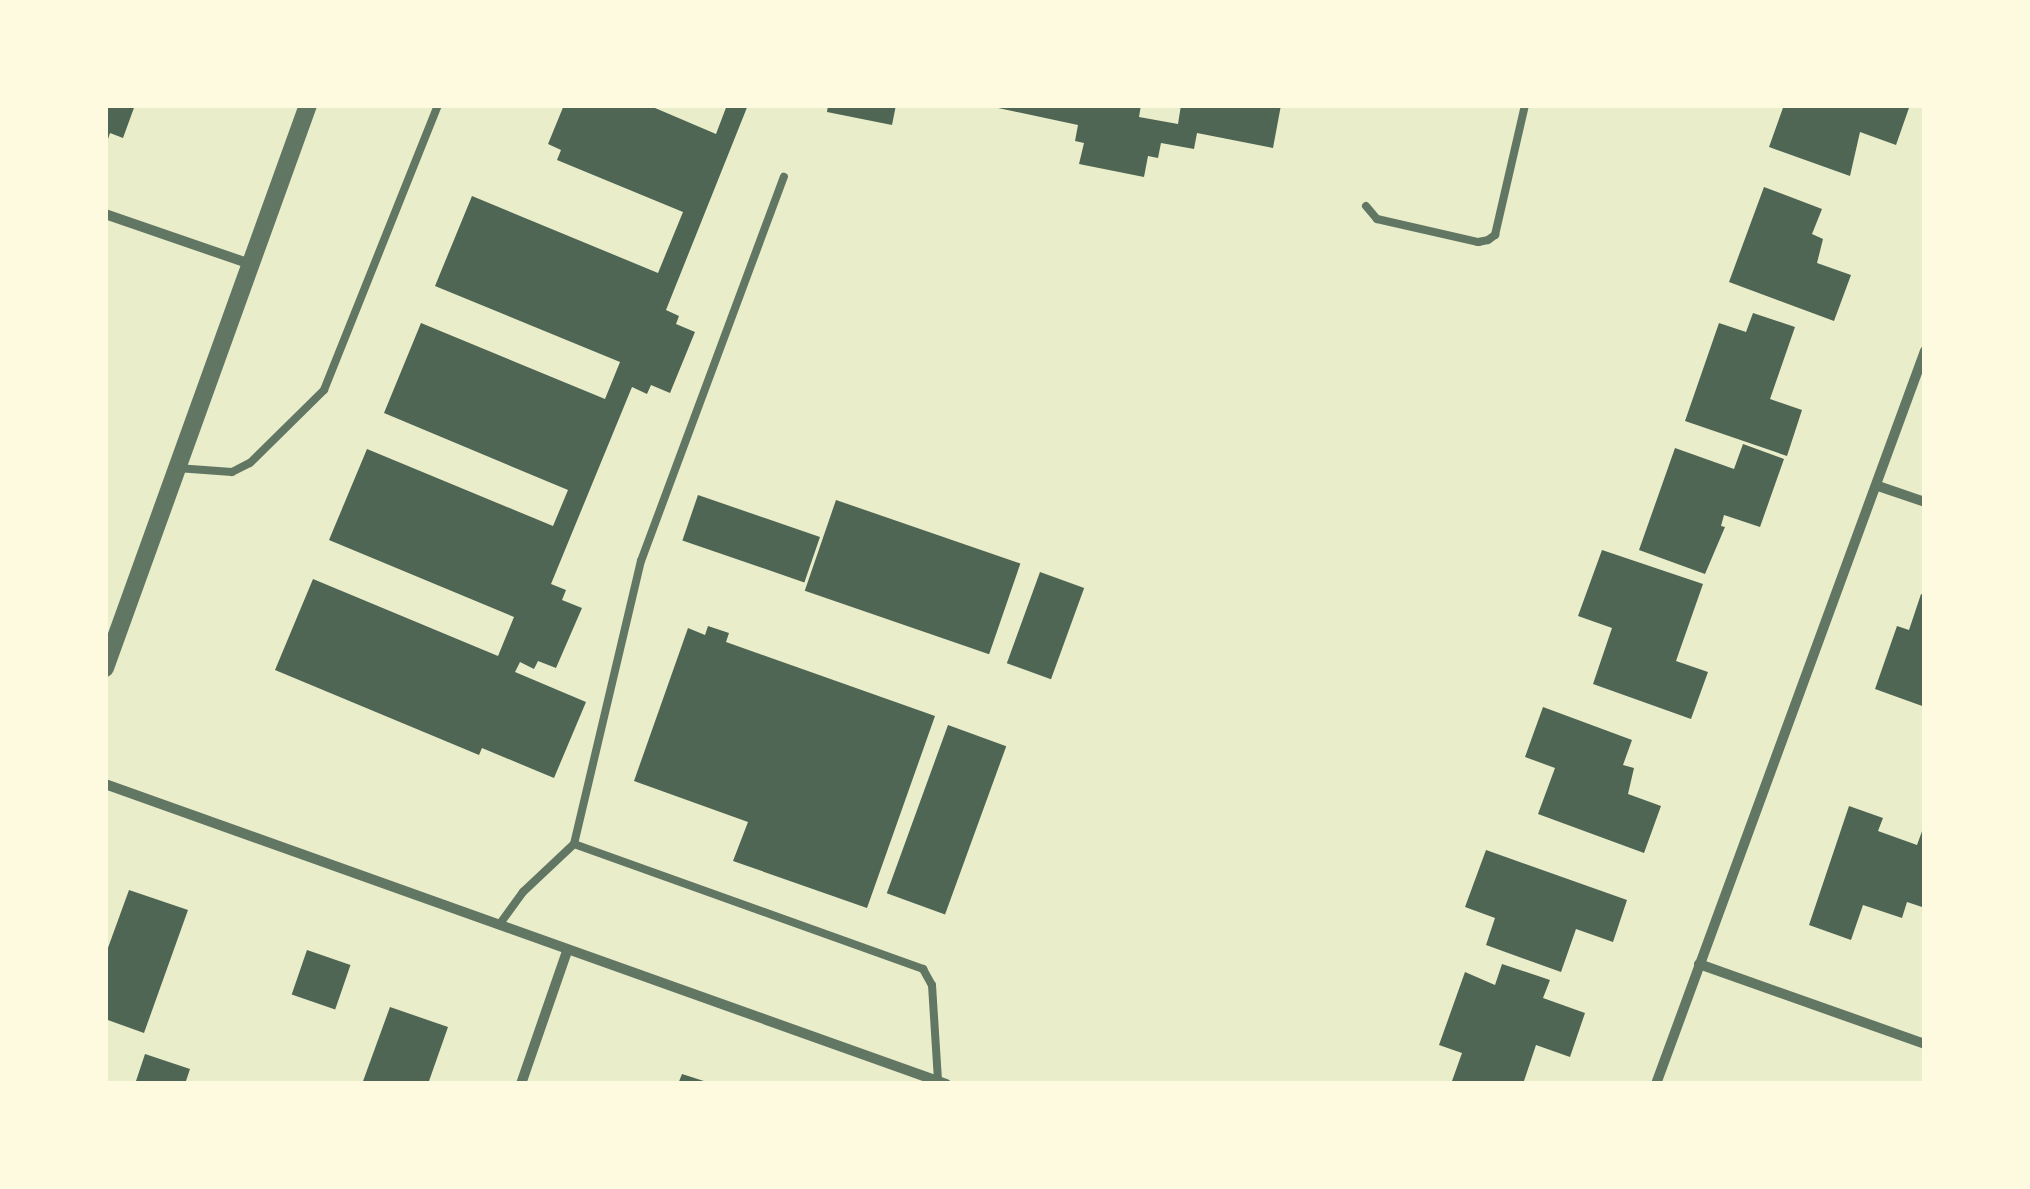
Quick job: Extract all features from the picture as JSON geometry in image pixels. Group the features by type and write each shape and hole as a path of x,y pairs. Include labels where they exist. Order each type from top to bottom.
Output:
{"street":[{"path":"105,668 308,105"},
{"path":"105,214 250,264"},
{"path":"1656,1084 1925,351"},
{"path":"1878,486 1925,502"},
{"path":"105,784 567,952 942,1082"},
{"path":"521,1084 567,952"},
{"path":"1698,964 1925,1044"}],"lane":[{"path":"177,468 232,472 250,463 324,390 438,105"},
{"path":"1366,206 1377,219 1478,242 1488,240 1494,235 1525,105"},
{"path":"498,926 524,892 574,844 641,562 784,177"},
{"path":"574,844 923,970 932,985 942,1082"}],"building":[{"path":"105,105 135,105 123,138 110,133 106,145"},
{"path":"564,105 648,105 716,134 727,105 748,105 666,310 679,316 676,324 695,332 670,393 651,385 647,394 632,387 551,584 566,590 562,600 582,608 556,668 538,661 534,669 520,662 515,672 586,702 554,778 482,748 479,755 275,670 313,579 498,656 514,617 329,540 367,449 553,526 568,490 384,413 421,323 605,399 620,362 435,286 472,196 658,273 683,212 557,160 561,150 548,144"},
{"path":"828,105 896,105 892,125 827,112"},
{"path":"984,105 1141,105 1139,117 1178,124 1181,105 1281,105 1273,148 1197,133 1194,149 1161,143 1158,158 1148,156 1144,177 1079,164 1084,143 1075,141 1078,125"},
{"path":"1784,105 1910,105 1896,145 1860,132 1850,176 1769,147"},
{"path":"1764,187 1822,209 1812,234 1823,239 1817,263 1851,275 1834,321 1729,282"},
{"path":"1753,313 1795,327 1770,399 1802,410 1787,456 1685,421 1719,323 1746,332"},
{"path":"1743,444 1784,459 1760,527 1724,515 1721,526 1725,527 1705,574 1639,550 1675,448 1734,469"},
{"path":"698,495 820,537 804,582 682,540"},
{"path":"836,500 1020,563 989,654 805,591"},
{"path":"1602,550 1703,584 1676,661 1708,672 1691,719 1593,684 1612,628 1578,616"},
{"path":"1040,572 1084,588 1051,679 1007,663"},
{"path":"1921,594 1925,596 1925,707 1875,689 1897,626 1909,630"},
{"path":"708,626 729,633 726,642 935,716 867,908 733,861 748,822 634,781 688,628 705,635"},
{"path":"1543,707 1632,740 1623,765 1634,768 1628,794 1661,806 1644,853 1538,814 1555,768 1525,757"},
{"path":"948,725 1006,746 945,914 887,893"},
{"path":"1849,806 1883,818 1878,831 1917,845 1925,823 1925,908 1907,902 1902,918 1863,905 1851,940 1809,925"},
{"path":"1486,850 1627,900 1613,942 1576,929 1561,972 1486,945 1495,918 1465,907"},
{"path":"129,890 188,910 144,1033 105,1019 105,956"},
{"path":"307,950 350,965 335,1009 292,994"},
{"path":"1502,964 1550,980 1543,998 1585,1013 1570,1057 1536,1045 1523,1084 1452,1081 1462,1053 1439,1045 1465,972 1495,985"},
{"path":"390,1007 448,1027 428,1084 362,1084"},
{"path":"145,1054 190,1069 185,1084 135,1084"},
{"path":"682,1074 710,1083 710,1084 678,1084"}]}
